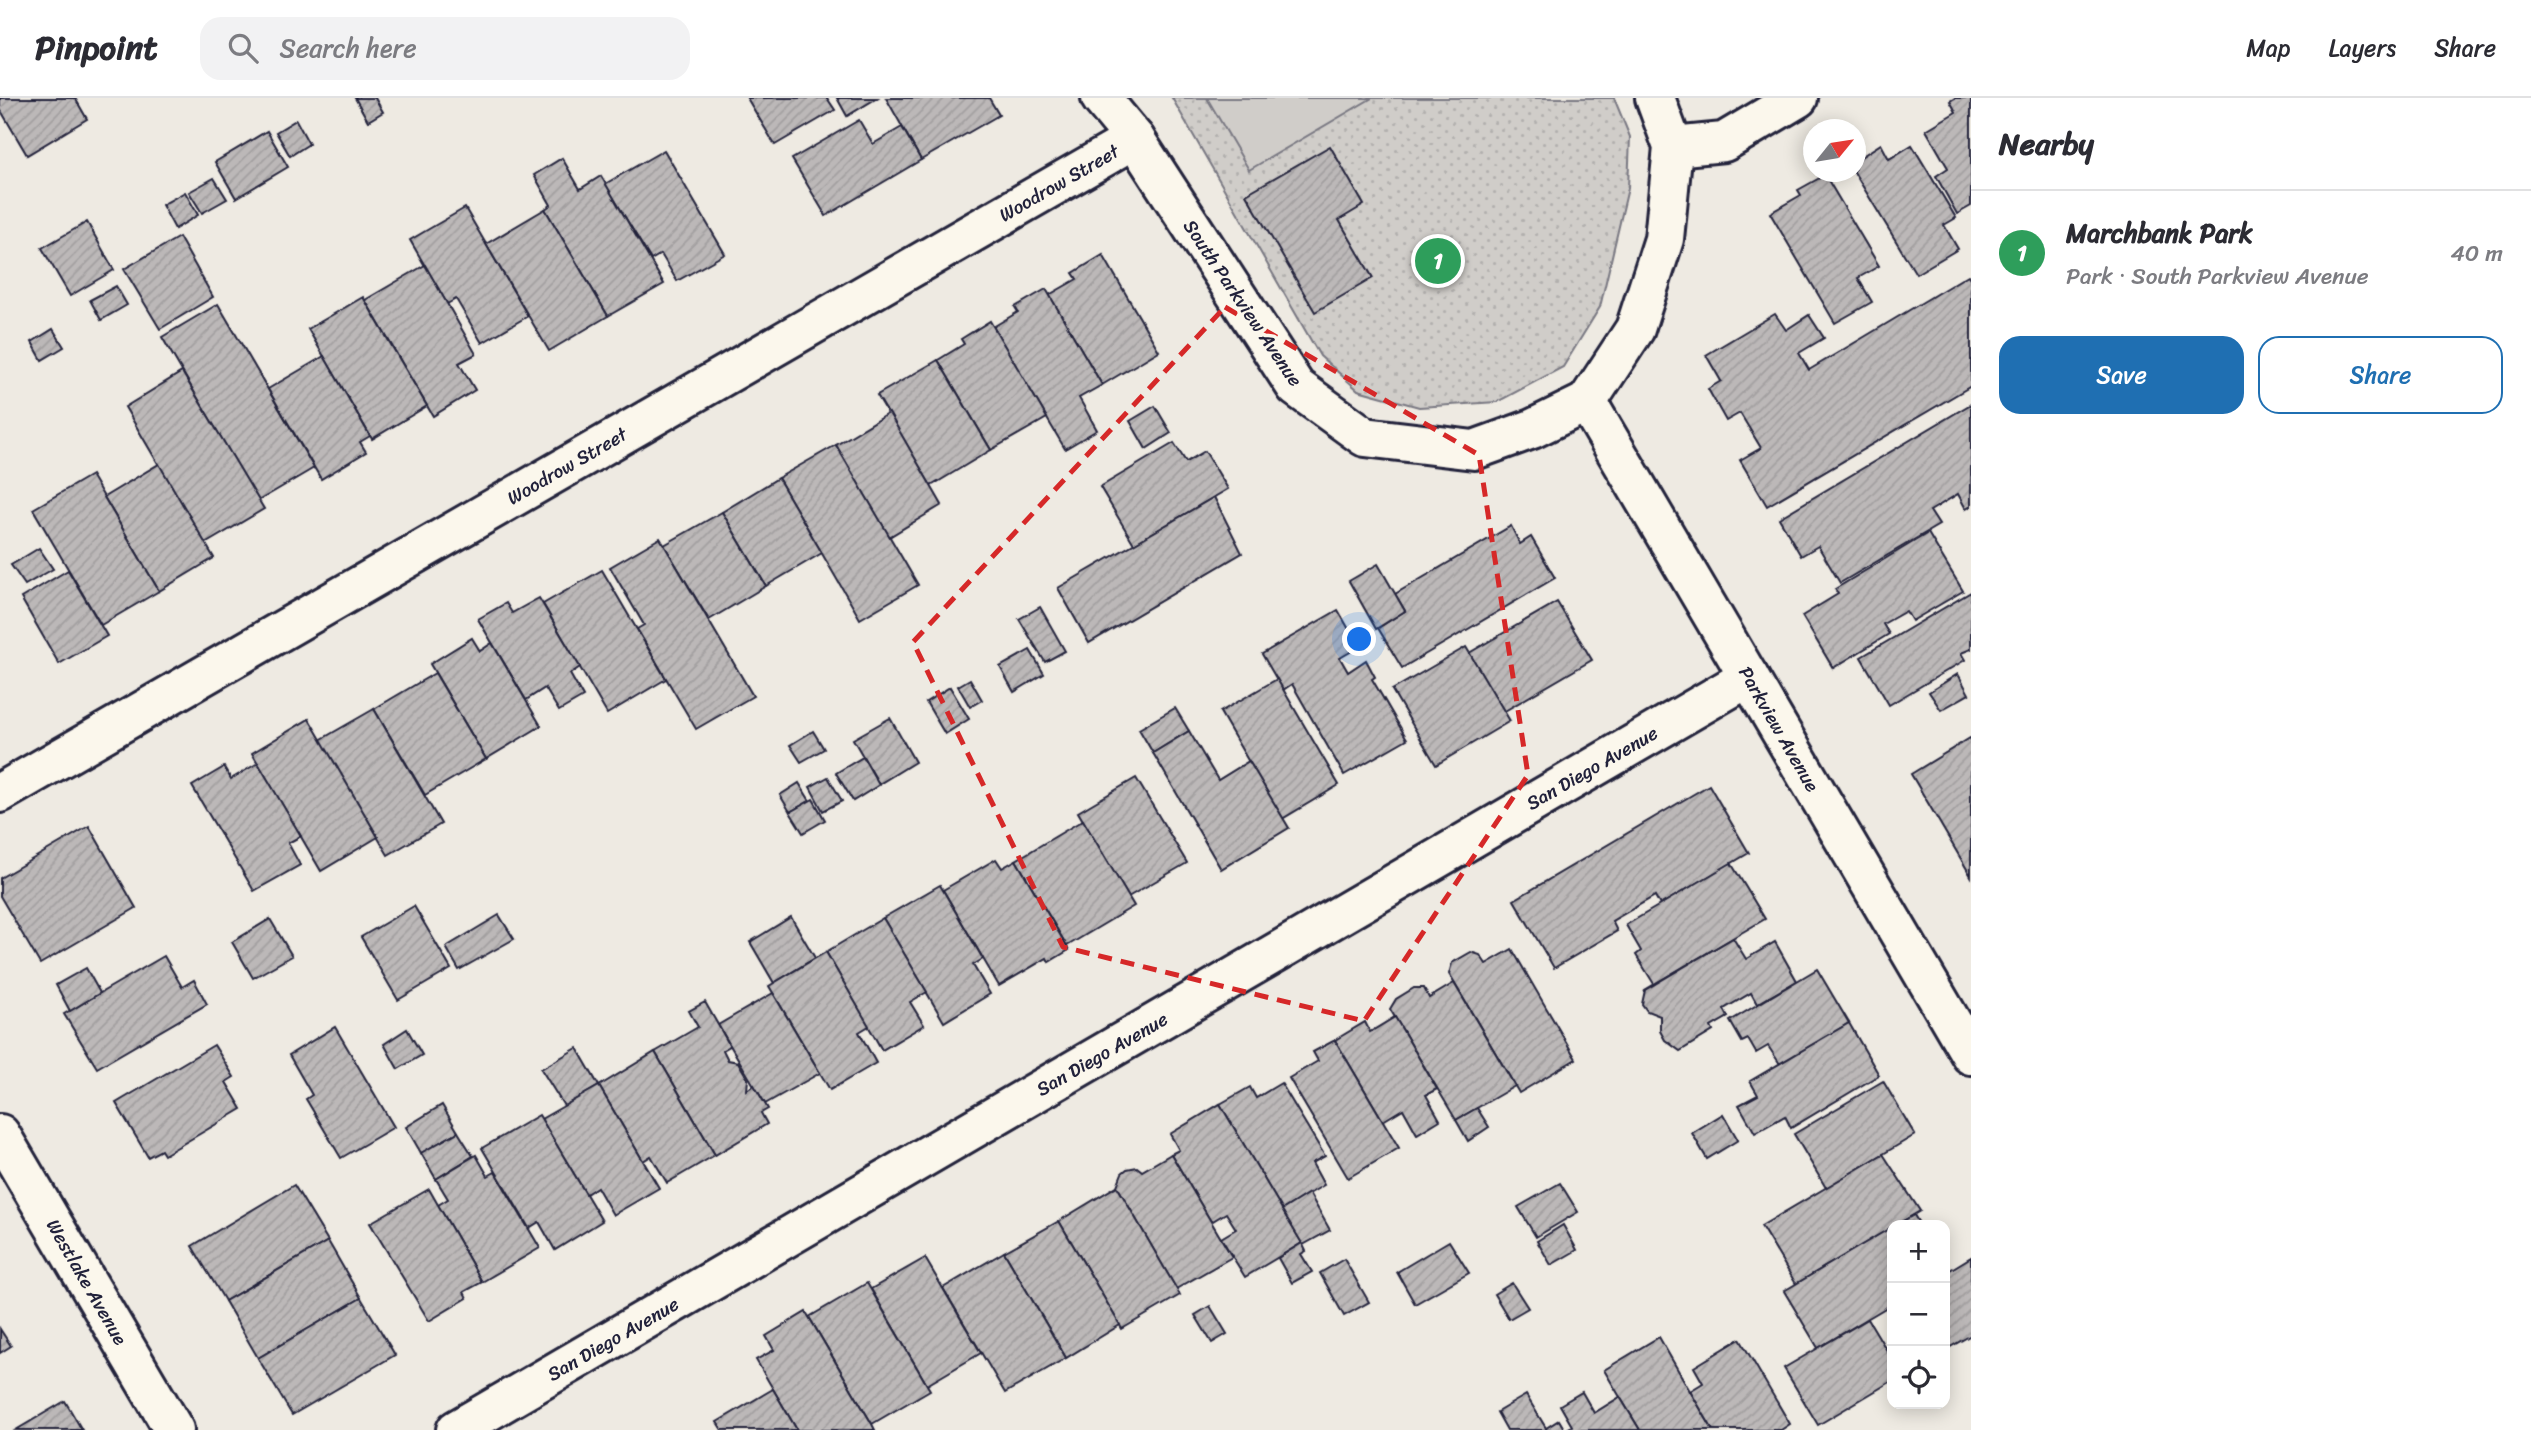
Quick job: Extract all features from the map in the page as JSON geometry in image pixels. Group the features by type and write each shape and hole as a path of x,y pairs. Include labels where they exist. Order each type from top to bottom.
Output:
{"street":[{"name":"South Parkview Avenue","path":"1101,98 1135,139 1296,387 1364,437 1474,450 1532,429 1587,402"},
{"path":"1587,402 1635,329 1664,239 1673,147 1655,98"},
{"path":"1673,147 1724,142 1798,98"},
{"name":"Woodrow Street","path":"0,793 1135,139"},
{"name":"Parkview Avenue","path":"1587,402 1971,1055"},
{"name":"San Diego Avenue","path":"456,1430 1749,677"},
{"name":"Westlake Avenue","path":"0,1134 174,1430"}],"highlighted area":[{"path":"1225,307 1479,455 1528,775 1364,1021 1063,947 913,642"}],"shaded area":[{"path":"1172,98 1614,98 1630,137 1628,188 1600,307 1563,367 1497,402 1419,407 1358,390 1320,356"},
{"path":"1207,98 1372,98 1249,170"}],"building":[{"path":"0,98 75,98 87,119 27,155 0,109"},
{"path":"355,98 375,98 383,112 368,121"},
{"path":"747,98 827,98 835,110 775,145"},
{"path":"837,98 877,98 847,116"},
{"path":"886,98 989,98 999,115 921,160"},
{"path":"1955,98 1971,98 1971,206 1957,214 1936,176 1948,168 1926,130 1956,112 1950,101"},
{"path":"296,120 309,144 290,156 276,132"},
{"path":"859,120 873,144 902,127 921,160 826,216 792,159"},
{"path":"267,131 288,167 236,198 215,162"},
{"path":"1881,144 1889,159 1912,145 1956,218 1944,225 1958,249 1916,274 1860,182 1866,182 1866,154"},
{"path":"1330,146 1364,205 1339,220 1373,278 1315,312 1246,194"},
{"path":"664,150 725,254 677,281 661,254 651,260 605,184"},
{"path":"562,158 580,189 601,176 664,284 608,316 545,209 551,205 534,175"},
{"path":"214,178 227,199 202,213 189,192"},
{"path":"1812,182 1829,182 1879,266 1858,278 1872,302 1835,323 1770,213 1801,195 1798,190"},
{"path":"185,192 198,215 175,229 162,205"},
{"path":"465,208 528,316 482,343 456,299 447,304 410,240"},
{"path":"545,209 608,316 549,351 486,244"},
{"path":"87,222 114,270 70,296 42,248"},
{"path":"179,237 213,297 160,329 124,269"},
{"path":"1103,255 1159,351 1102,385 1049,295 1077,279 1073,273"},
{"path":"425,265 476,354 459,363 475,390 433,416 365,300"},
{"path":"1968,275 1971,280 1971,386 1767,506 1740,460 1761,448 1740,413 1726,421 1708,389 1721,381 1706,355 1775,314 1786,330 1809,315 1824,338 1799,353 1809,370"},
{"path":"116,286 127,305 101,320 90,300"},
{"path":"1046,289 1102,385 1079,398 1097,430 1065,449 993,327 1018,312 1015,307"},
{"path":"363,297 427,406 372,439 308,329"},
{"path":"218,304 314,468 258,501 162,337"},
{"path":"990,321 1047,418 991,450 938,360 964,344 961,339"},
{"path":"53,329 64,347 42,360 32,342"},
{"path":"324,356 370,436 360,442 366,452 321,479 268,389"},
{"path":"938,360 991,450 931,486 877,395"},
{"path":"182,372 264,509 205,544 125,407"},
{"path":"1971,404 1971,506 1966,509 1958,494 1930,511 1939,525 1840,583 1818,546 1801,556 1779,518"},
{"path":"1155,406 1171,433 1146,449 1130,421"},
{"path":"889,413 942,505 889,537 836,445"},
{"path":"1174,443 1186,462 1205,451 1228,489 1134,544 1100,487"},
{"path":"836,445 918,585 860,619 778,478"},
{"path":"159,464 214,558 159,591 104,497"},
{"path":"91,475 159,591 101,625 33,509"},
{"path":"778,478 822,553 766,586 722,512"},
{"path":"1214,497 1242,553 1089,643 1058,588"},
{"path":"722,512 766,586 709,620 664,545"},
{"path":"1511,526 1520,544 1531,537 1555,578 1402,668 1378,628 1405,611 1395,594"},
{"path":"1928,533 1963,591 1912,621 1906,611 1883,624 1889,634 1833,668 1802,616 1838,594 1835,589"},
{"path":"660,538 753,696 696,729 637,629 644,625 610,567"},
{"path":"39,548 53,569 25,585 11,565"},
{"path":"1378,564 1405,611 1376,629 1349,581"},
{"path":"68,570 107,636 59,664 21,598"},
{"path":"602,570 666,679 607,714 543,604"},
{"path":"1971,592 1971,649 1961,653 1965,660 1889,705 1861,657"},
{"path":"539,598 580,667 570,674 583,697 559,711 545,688 526,700 478,619 506,603 512,613"},
{"path":"1557,602 1592,660 1503,712 1469,653"},
{"path":"1040,607 1065,651 1045,662 1019,619"},
{"path":"1338,610 1359,647 1340,658 1348,672 1366,660 1375,677 1372,679 1407,739 1344,775 1292,684 1283,690 1262,654"},
{"path":"472,638 480,651 492,643 541,726 486,759 430,664"},
{"path":"1466,647 1510,721 1436,765 1392,690"},
{"path":"1030,650 1044,674 1014,692 1000,667"},
{"path":"435,673 486,759 425,795 374,709"},
{"path":"1958,674 1969,694 1941,710 1929,692"},
{"path":"970,679 982,700 970,707 958,686"},
{"path":"1277,679 1339,785 1282,819 1220,712"},
{"path":"950,687 969,719 945,734 926,702"},
{"path":"1175,708 1189,731 1153,753 1139,729"},
{"path":"374,709 441,824 388,855 320,740"},
{"path":"890,718 915,762 879,784 853,739"},
{"path":"309,719 378,837 321,871 252,753"},
{"path":"813,731 824,749 801,762 790,745"},
{"path":"1189,731 1218,780 1249,761 1289,828 1221,869 1153,753"},
{"path":"1971,739 1971,876 1911,774"},
{"path":"863,757 879,785 853,801 836,773"},
{"path":"258,763 301,836 288,843 300,865 254,891 192,786 224,767 231,779"},
{"path":"828,777 842,801 823,811 810,787"},
{"path":"1136,778 1187,863 1128,897 1078,812"},
{"path":"799,783 810,801 790,812 780,795"},
{"path":"1709,785 1749,853 1660,905 1655,896 1612,921 1617,931 1554,968 1514,900"},
{"path":"813,799 825,820 803,833 790,812"},
{"path":"1083,820 1134,906 1067,946 1016,860"},
{"path":"89,826 136,908 40,964 0,896 0,878"},
{"path":"996,859 1002,868 1016,860 1069,950 1049,962 1047,958 999,986 943,890"},
{"path":"1731,863 1765,919 1654,984 1636,955 1641,951 1626,925"},
{"path":"940,885 983,959 973,965 990,994 944,1022 883,918"},
{"path":"414,906 451,969 398,1000 361,937"},
{"path":"499,915 514,939 459,970 446,947"},
{"path":"791,917 815,958 774,983 750,942"},
{"path":"883,918 927,992 910,1002 924,1025 882,1050 826,952"},
{"path":"270,919 292,956 253,978 232,942"},
{"path":"1733,938 1746,959 1775,942 1797,981 1757,1004 1751,993 1724,1009 1728,1017 1711,1027 1713,1031 1680,1051 1665,1040 1660,1031 1660,1016 1647,1011 1642,1004 1645,990"},
{"path":"1512,949 1576,1059 1519,1093 1449,974 1452,963 1471,952 1480,955 1486,964"},
{"path":"826,952 869,1026 859,1032 876,1063 830,1090 769,986"},
{"path":"164,956 182,987 194,980 207,1004 97,1068 64,1014"},
{"path":"86,968 100,993 70,1011 56,985"},
{"path":"1817,969 1849,1023 1780,1064 1768,1046 1756,1053 1748,1039 1742,1042 1730,1021"},
{"path":"1454,983 1515,1086 1456,1120 1390,1009 1396,999 1414,988 1424,988 1429,998"},
{"path":"773,993 820,1073 765,1104 718,1025"},
{"path":"705,1002 730,1046 723,1050 728,1060 738,1062 748,1079 747,1090 754,1085 768,1109 761,1113 767,1124 715,1155 655,1052 698,1027 689,1011"},
{"path":"1395,1017 1437,1089 1426,1095 1440,1120 1417,1134 1403,1109 1383,1121 1335,1040 1365,1022 1370,1032"},
{"path":"1849,1023 1879,1075 1791,1128 1785,1116 1755,1133 1739,1105 1758,1095 1750,1081"},
{"path":"335,1027 394,1127 341,1158 306,1099 312,1095 289,1055"},
{"path":"407,1029 422,1055 398,1069 384,1044"},
{"path":"1335,1040 1399,1148 1348,1178 1289,1078 1318,1061 1313,1052"},
{"path":"214,1045 234,1077 226,1082 242,1109 164,1155 161,1150 148,1157 116,1103"},
{"path":"577,1048 599,1086 564,1106 541,1069"},
{"path":"655,1052 715,1155 667,1183 651,1156 643,1161 599,1086"},
{"path":"1883,1081 1915,1135 1826,1188 1794,1134"},
{"path":"1281,1083 1325,1156 1312,1163 1324,1185 1282,1210 1220,1104 1250,1087 1256,1098"},
{"path":"599,1086 659,1188 613,1215 597,1187 586,1194 541,1119"},
{"path":"1220,1104 1302,1243 1245,1277 1221,1238 1236,1229 1226,1213 1211,1222 1171,1154 1179,1150 1170,1134"},
{"path":"442,1105 458,1132 421,1153 406,1127"},
{"path":"1477,1108 1489,1127 1468,1141 1456,1120"},
{"path":"1723,1114 1738,1140 1707,1159 1692,1133"},
{"path":"539,1115 602,1221 555,1250 539,1222 529,1228 482,1148"},
{"path":"458,1132 473,1156 436,1179 421,1153"},
{"path":"1171,1154 1232,1257 1176,1289 1117,1186 1122,1173 1127,1169 1137,1167 1142,1171"},
{"path":"1883,1154 1920,1211 1905,1220 1887,1220 1887,1230 1796,1284 1761,1226"},
{"path":"476,1155 488,1176 495,1172 540,1248 482,1282 438,1205 448,1199 436,1179"},
{"path":"1560,1183 1578,1212 1536,1237 1518,1207"},
{"path":"294,1185 328,1241 225,1301 192,1246"},
{"path":"1117,1186 1180,1295 1122,1329 1059,1221"},
{"path":"429,1189 482,1282 464,1292 467,1298 429,1321 370,1223"},
{"path":"1309,1193 1330,1230 1303,1245 1282,1210"},
{"path":"1059,1221 1120,1325 1066,1358 1004,1252"},
{"path":"1563,1225 1577,1250 1551,1265 1537,1241"},
{"path":"1887,1230 1887,1307 1818,1348 1784,1291"},
{"path":"328,1241 361,1298 258,1358 225,1301"},
{"path":"1449,1241 1469,1273 1415,1304 1397,1272"},
{"path":"1302,1243 1306,1251 1301,1254 1312,1272 1292,1283 1278,1258"},
{"path":"1004,1252 1066,1358 1005,1393 943,1288"},
{"path":"1971,1257 1971,1335 1950,1347 1950,1283 1950,1270"},
{"path":"925,1258 981,1353 927,1385 871,1289"},
{"path":"1344,1259 1369,1302 1344,1316 1320,1273"},
{"path":"867,1283 930,1390 872,1424 809,1317"},
{"path":"1512,1283 1528,1308 1509,1319 1494,1294"},
{"path":"361,1298 395,1355 292,1415 258,1358"},
{"path":"1210,1306 1227,1334 1212,1343 1195,1315"},
{"path":"806,1312 875,1430 797,1430 756,1360 774,1350 766,1336"},
{"path":"1868,1319 1887,1351 1887,1384 1818,1425 1784,1368"},
{"path":"0,1329 11,1346 0,1353"},
{"path":"1659,1337 1713,1430 1640,1430 1604,1370"},
{"path":"1740,1339 1790,1424 1781,1430 1713,1430 1690,1391 1703,1383 1694,1367"},
{"path":"773,1389 797,1430 722,1430 717,1422"},
{"path":"1582,1392 1594,1413 1620,1397 1640,1430 1565,1430 1572,1426 1560,1405"},
{"path":"1526,1395 1546,1428 1559,1420 1565,1430 1507,1430 1497,1412"},
{"path":"65,1401 82,1430 16,1430"}],"place":[{"name":"Marchbank Park","path":"1438,261"}]}
